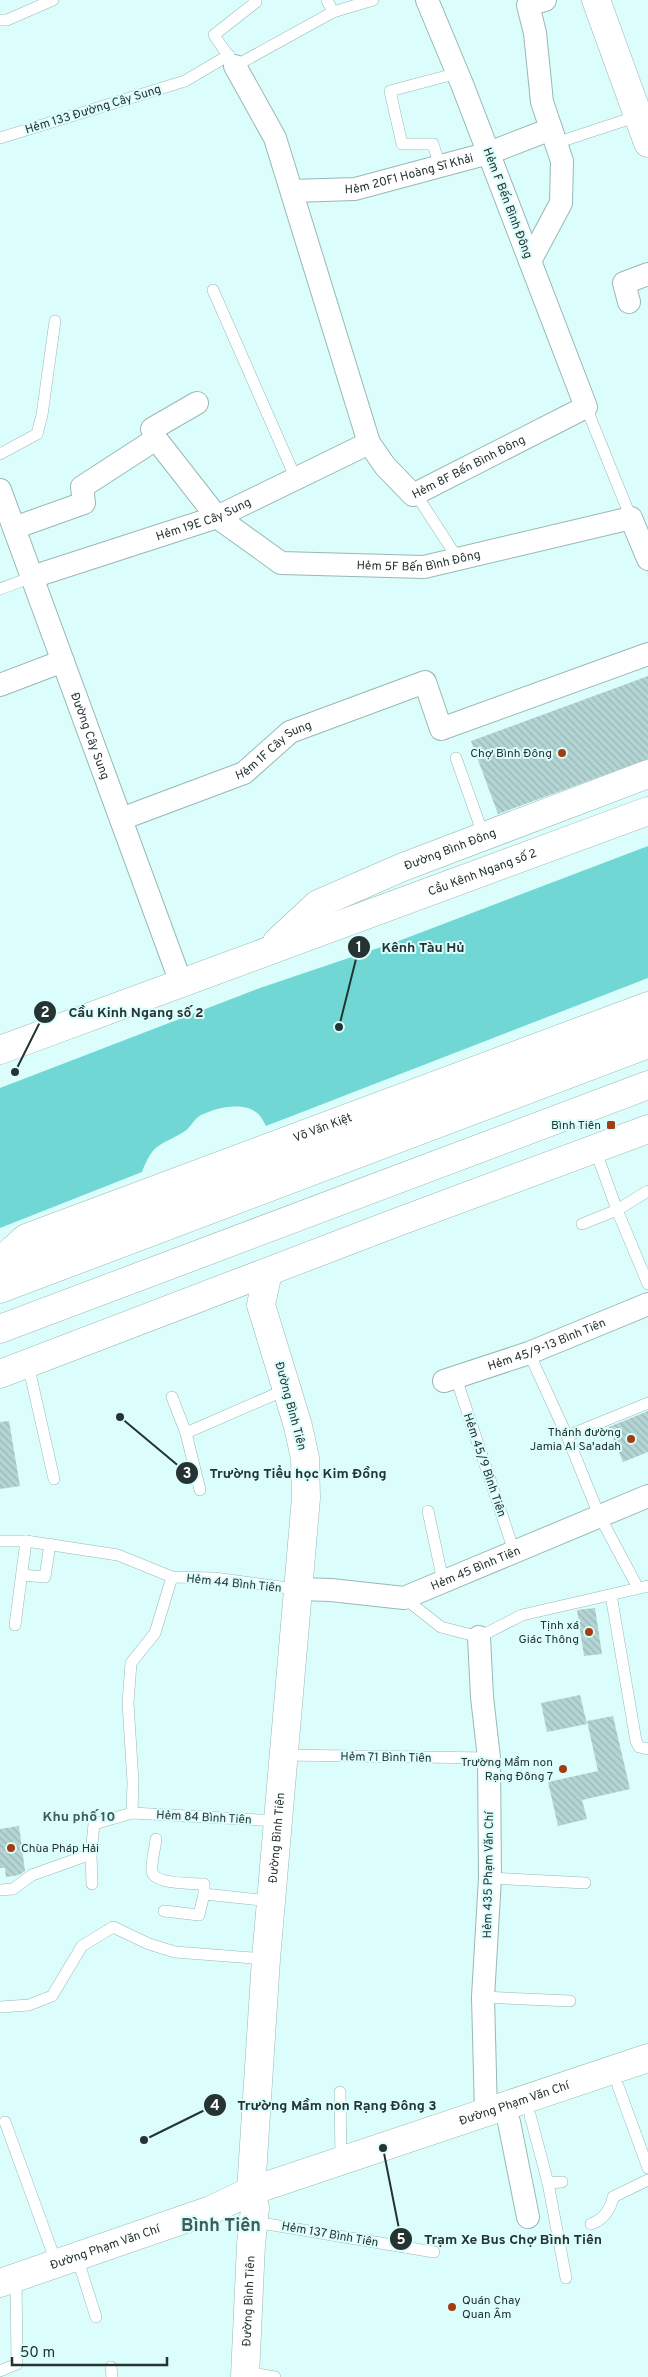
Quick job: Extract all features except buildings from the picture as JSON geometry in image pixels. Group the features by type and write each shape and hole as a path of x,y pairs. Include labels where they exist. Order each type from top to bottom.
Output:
{"main road":[{"path":"596,0 648,143"},
{"name":"Đường Bình Đông","path":"266,952 318,904 404,867 648,774"},
{"name":"Cầu Kênh Ngang số 2","path":"315,934 648,811"},
{"name":"Đường Bình Đông","path":"0,1050 315,934"},
{"name":"Võ Văn Kiệt","path":"1,1260 26,1238 648,1006"},
{"name":"Võ Văn Kiệt","path":"1,1260 34,1257 648,1028"},
{"path":"0,1289 648,1044"},
{"path":"0,1329 648,1084"},
{"path":"0,1374 648,1129"},
{"name":"Đường Bình Tiên","path":"245,2375 266,1959 296,1589 306,1498 305,1458 298,1426 261,1304 268,1272"},
{"path":"226,1288 261,1304"},
{"name":"Đường Phạm Văn Chí","path":"8,2281 211,2210 254,2207 508,2117 648,2058"},
{"name":"Đường Phạm Văn Chí","path":"254,2207 341,2162 508,2117 648,2076"}],"street":[{"name":"Hẻm F Bến Bình Đông","path":"427,0 458,72 586,407"},
{"path":"530,262 561,203 562,161 542,102 533,2"},
{"name":"Hẻm 8F Bến Bình Đông","path":"232,60 276,138 369,443 385,466 413,495 586,407"},
{"name":"Hẻm 20F1 Hoàng Sĩ Khải","path":"292,191 355,189 553,136"},
{"path":"629,302 624,283 648,274"},
{"path":"14,528 84,503 82,487 156,439 152,430 197,403"},
{"name":"Hẻm 5F Bến Bình Đông","path":"156,439 217,517 281,563 424,567 631,518"},
{"name":"Hẻm 19E Cây Sung","path":"32,577 217,517 369,443"},
{"name":"Đường Cây Sung","path":"0,490 181,983"},
{"path":"631,518 648,559"},
{"name":"Hẻm 1F Cây Sung","path":"121,819 244,773 290,732 425,682 441,729 648,654"},
{"path":"0,685 63,661"},
{"name":"Hẻm 45/9-13 Bình Tiên","path":"450,1380 528,1353 648,1304"},
{"name":"Hẻm 45 Bình Tiên","path":"296,1589 331,1590 404,1598 648,1496"},
{"name":"Hẻm 435 Phạm Văn Chí","path":"479,1638 482,1697 489,1758 490,1878 483,1997 528,2217"}],"lane":[{"path":"0,20 7,20 53,0"},
{"path":"232,60 214,35 256,2 254,0"},
{"path":"327,0 333,12"},
{"name":"Hẻm 133 Đường Cây Sung","path":"0,138 185,80 333,12 373,0"},
{"path":"440,166 433,144 402,144 390,91 458,72"},
{"path":"553,136 638,116"},
{"path":"213,290 296,479"},
{"path":"0,454 37,434 42,415 55,321"},
{"path":"586,407 631,518"},
{"path":"413,495 421,502 458,559"},
{"path":"0,589 32,577"},
{"path":"456,758 484,836"},
{"path":"595,1149 617,1210 648,1284"},
{"path":"582,1224 617,1210 648,1191"},
{"path":"404,1598 441,1627 479,1638 522,1615 643,1587 599,1515 567,1436 528,1353"},
{"path":"28,1364 54,1479"},
{"name":"Hẻm 45/9 Bình Tiên","path":"450,1380 514,1551"},
{"path":"186,1433 286,1389"},
{"path":"172,1397 186,1433 200,1490"},
{"path":"567,1436 648,1403"},
{"path":"428,1511 444,1581"},
{"path":"0,1541 26,1541 118,1555 172,1577 155,1633 131,1663 128,1702 133,1782 132,1814"},
{"path":"15,1625 26,1541"},
{"path":"22,1575 44,1577 50,1544"},
{"name":"Hẻm 44 Bình Tiên","path":"172,1577 214,1578 296,1589"},
{"path":"610,1595 636,1741 639,1746 648,1749"},
{"name":"Hẻm 71 Bình Tiên","path":"283,1755 489,1758"},
{"name":"Hẻm 84 Bình Tiên","path":"92,1884 94,1824 132,1814 276,1821"},
{"path":"156,1839 152,1872 155,1877 162,1881 204,1884 204,1894 199,1915 164,1911"},
{"path":"0,1890 13,1889 32,1875 92,1854"},
{"path":"490,1878 585,1883"},
{"path":"204,1894 271,1901"},
{"path":"0,2007 29,2005 52,1996 82,1946 113,1927 149,1944 175,1952 266,1959"},
{"path":"483,1997 570,2001"},
{"path":"618,2086 643,2136 648,2168"},
{"path":"340,2092 341,2162"},
{"path":"508,2117 548,2183 566,2278"},
{"path":"4,2127 66,2260 96,2317"},
{"path":"591,2224 595,2223 611,2208 613,2197 648,2180"},
{"path":"548,2183 562,2182"},
{"name":"Hẻm 137 Bình Tiên","path":"254,2207 434,2252"},
{"path":"0,2370 17,2364 8,2281"},
{"path":"245,2375 275,2377"}],"water":[{"path":"648,846 648,978 266,1126 257,1113 244,1107 228,1107 204,1114 198,1117 187,1130 154,1150 142,1172 0,1228 0,1088 260,988 396,942"}],"place":[{"name":"Chợ Bình Đông","path":"562,753"},
{"name":"Kênh Tàu Hủ","path":"339,1027"},
{"name":"Cầu Kinh Ngang số 2","path":"15,1072"},
{"name":"Bình Tiên","path":"611,1125"},
{"name":"Trường Tiểu học Kim Đồng","path":"120,1417"},
{"name":"Thánh đường Jamia Al Sa'adah","path":"631,1439"},
{"name":"Tịnh xá Giác Thông","path":"589,1632"},
{"name":"Trường Mầm non Rạng Đông 7","path":"563,1769"},
{"name":"Chùa Pháp Hải","path":"11,1848"},
{"name":"Trường Mầm non Rạng Đông 3","path":"144,2140"},
{"name":"Trạm Xe Bus Chợ Bình Tiên","path":"383,2148"},
{"name":"Quán Chay Quan Âm","path":"452,2307"}],"district":[{"name":"Khu phố 10","path":"79,1816"},
{"name":"Bình Tiên","path":"221,2225"}]}
